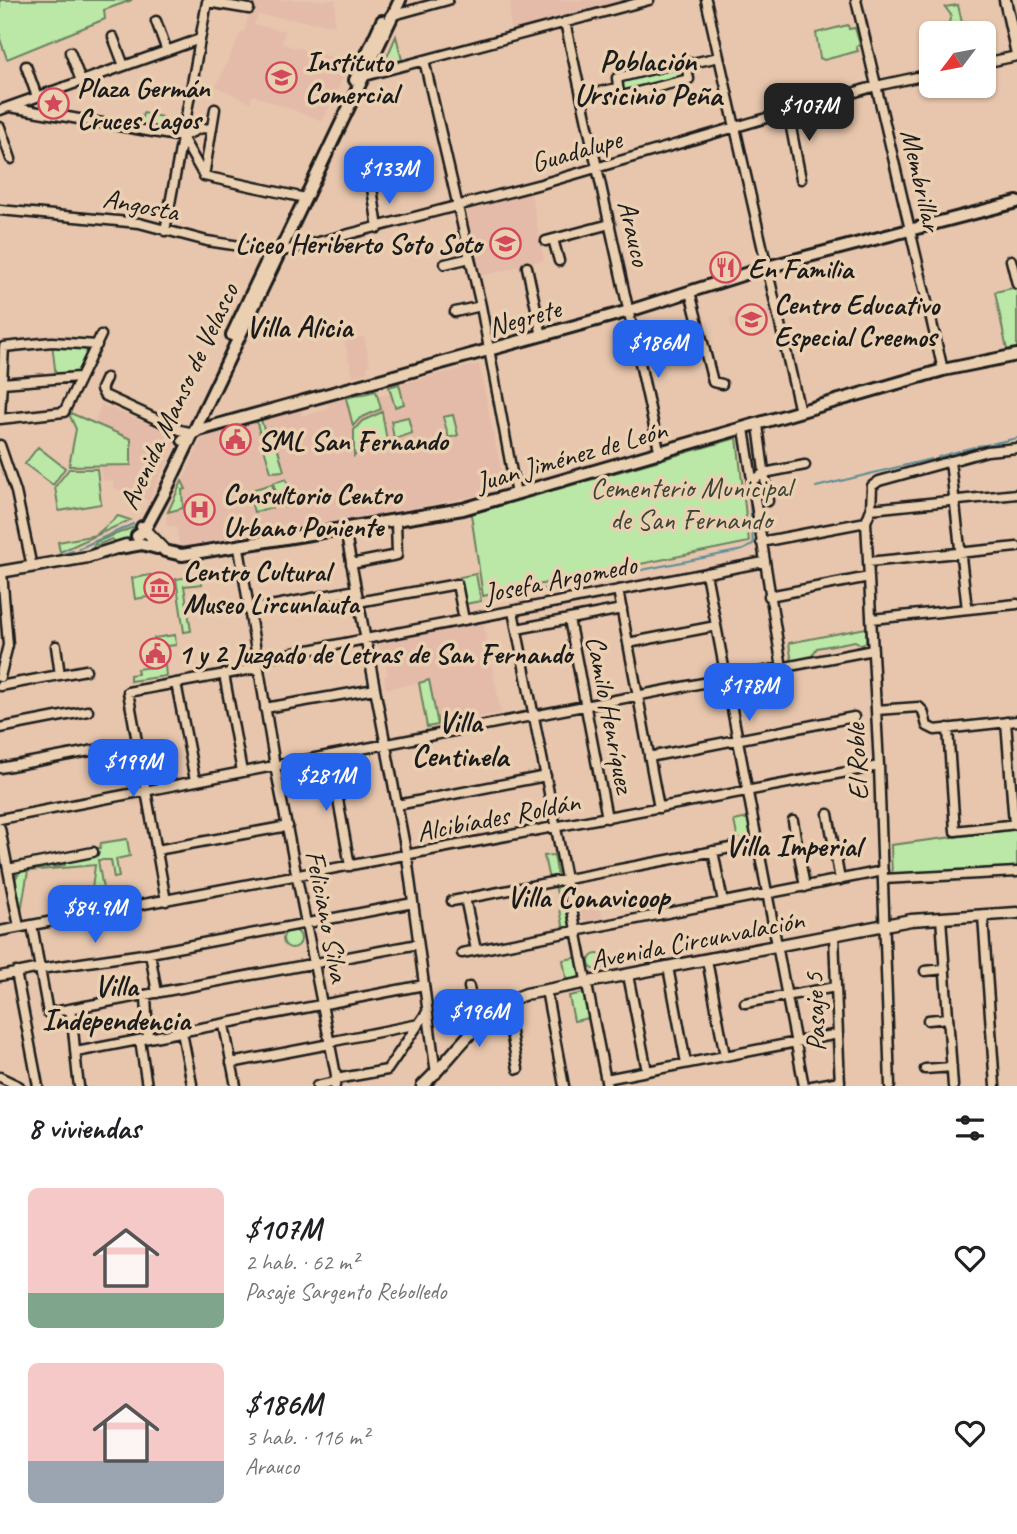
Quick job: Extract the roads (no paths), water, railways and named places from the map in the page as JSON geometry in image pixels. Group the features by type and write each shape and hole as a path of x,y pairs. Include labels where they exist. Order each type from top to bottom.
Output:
{"main road":[{"name":"Avenida Manso de Velasco","path":"141,531 194,431 360,77 388,16 392,0"},
{"name":"Avenida Manso de Velasco","path":"388,16 400,0"},
{"name":"Negrete","path":"194,431 542,336 767,267 1017,202"},
{"name":"Juan Jiménez de León","path":"119,548 142,544 181,555 239,548 463,509 943,370 1017,355"},
{"path":"141,531 165,551"}],"street":[{"path":"388,16 448,0"},
{"path":"360,77 649,0"},
{"path":"706,0 800,412"},
{"name":"Membrillar","path":"856,0 943,370"},
{"path":"996,60 1017,55 1004,0"},
{"path":"165,231 206,2 249,9"},
{"path":"156,21 167,51"},
{"name":"Arauco","path":"565,22 660,454"},
{"path":"113,37 124,66"},
{"path":"0,110 200,39"},
{"path":"70,52 81,81"},
{"path":"688,64 690,79 622,96 617,88 617,78 685,61 688,64 719,57"},
{"path":"424,60 491,350 516,494"},
{"path":"26,66 37,97"},
{"name":"Guadalupe","path":"276,252 458,207 597,169 876,86 919,77"},
{"path":"581,96 617,88"},
{"path":"10,107 182,137 201,128 212,129"},
{"path":"204,176 215,109"},
{"path":"788,112 801,179"},
{"path":"0,127 11,159"},
{"path":"182,137 204,176 302,197"},
{"path":"372,188 378,228"},
{"name":"Angosta","path":"0,210 108,219 276,252"},
{"path":"559,261 549,240 610,224"},
{"path":"445,264 470,258"},
{"path":"1011,260 1017,284"},
{"path":"527,267 542,336"},
{"path":"690,292 713,382 722,384"},
{"path":"455,312 481,306"},
{"path":"97,345 52,342 2,351 0,417 64,412 102,335"},
{"path":"1,388 79,377"},
{"path":"107,378 101,389 104,395 194,431"},
{"path":"758,425 768,501"},
{"path":"744,429 782,668"},
{"path":"0,445 1,458 16,492 32,567"},
{"path":"967,609 950,461 987,451 1017,447"},
{"name":"El Roble","path":"890,1086 879,766 866,522 871,509 872,486 876,482 950,461"},
{"path":"752,481 764,473 805,466"},
{"path":"871,509 1017,494"},
{"path":"351,564 397,555 396,522"},
{"path":"761,542 866,522"},
{"path":"345,530 407,857 436,1074"},
{"path":"0,677 8,645 1,572 119,548 141,531"},
{"path":"869,562 1017,547"},
{"name":"Feliciano Silva","path":"239,548 275,765 330,1043 335,1082"},
{"name":"Josefa Argomedo","path":"146,790 128,692 224,674 366,639 764,562"},
{"path":"706,573 804,1086"},
{"path":"769,596 869,577"},
{"path":"358,602 457,584 464,620"},
{"path":"249,610 356,590"},
{"path":"618,590 659,808"},
{"path":"872,619 1017,604"},
{"path":"517,629 622,609"},
{"path":"513,611 606,1082 647,1071 838,1034"},
{"name":"Camilo Henríquez","path":"569,619 607,818"},
{"path":"628,643 716,626"},
{"path":"56,646 60,675"},
{"path":"0,819 873,650"},
{"path":"0,686 86,670"},
{"path":"224,674 242,772"},
{"path":"176,683 195,780"},
{"path":"265,708 375,689"},
{"path":"876,710 919,707 924,713 927,726 932,729 1017,721"},
{"path":"0,728 88,711"},
{"path":"649,757 854,717"},
{"path":"948,728 955,831 1015,824 1006,722"},
{"path":"0,768 95,750"},
{"path":"330,755 350,866"},
{"name":"Alcibíades Roldán","path":"0,930 407,857 879,766"},
{"path":"397,805 546,776"},
{"path":"146,790 166,901"},
{"path":"828,814 840,880"},
{"path":"793,821 805,887"},
{"path":"157,850 288,825"},
{"path":"0,828 19,927"},
{"path":"452,901 757,843"},
{"path":"713,851 723,902"},
{"path":"8,869 93,852"},
{"path":"462,953 840,880 883,875 1017,872"},
{"path":"466,898 475,950"},
{"path":"0,975 150,953 413,903"},
{"name":"Avenida Circunvalación","path":"422,1086 436,1074 489,1012 505,1002 546,990 885,926 941,918 1017,913"},
{"path":"983,916 995,1086"},
{"path":"941,918 953,1086"},
{"path":"32,925 48,1013 418,944"},
{"name":"Pasaje 5","path":"835,936 840,1084"},
{"path":"150,953 157,993"},
{"path":"707,960 725,1056"},
{"path":"668,967 686,1063"},
{"path":"925,971 945,969"},
{"path":"16,972 38,1086"},
{"path":"628,975 647,1071"},
{"path":"76,1052 424,985"},
{"path":"469,987 477,1027"},
{"path":"745,1003 836,987"},
{"path":"546,990 564,1086"},
{"path":"146,995 144,1039 147,1086"},
{"path":"505,1002 518,1069"},
{"path":"70,1009 79,1086"},
{"path":"317,1086 387,1070 427,1012"},
{"path":"929,1020 948,1018"},
{"path":"231,1063 419,1024"},
{"path":"224,1025 236,1086"},
{"path":"182,1032 192,1084"},
{"path":"925,1069 952,1067"},
{"path":"0,1075 19,1086"},
{"path":"812,1086 840,1084"}],"waterway":[{"path":"986,445 1017,438"},
{"path":"977,446 984,445"},
{"path":"962,450 974,447"},
{"path":"938,457 959,451"},
{"path":"816,487 931,459"},
{"path":"515,595 743,550 753,544 750,504"},
{"path":"78,549 133,524"},
{"path":"52,557 73,551"},
{"path":"44,559 50,557"},
{"path":"38,560 43,559"},
{"path":"8,565 24,562"},
{"path":"0,566 6,565"}],"place":[{"name":"Instituto Comercial","path":"282,77"},
{"name":"Plaza Germán Cruces Lagos","path":"54,103"},
{"name":"Liceo Heriberto Soto Soto","path":"505,243"},
{"name":"En Familia","path":"725,268"},
{"name":"Centro Educativo Especial Creemos","path":"751,320"},
{"name":"SML San Fernando","path":"235,440"},
{"name":"Consultorio Centro Urbano Poniente","path":"200,510"},
{"name":"Centro Cultural Museo Lircunlauta","path":"160,587"},
{"name":"1 y 2 Juzgado de Letras de San Fernando","path":"155,653"}],"district":[{"name":"Población Ursicinio Peña","path":"648,78"},
{"name":"Villa Alicia","path":"299,327"},
{"name":"Villa Centinela","path":"460,739"},
{"name":"Villa Imperial","path":"793,846"},
{"name":"Villa Conavicoop","path":"588,897"},
{"name":"Villa Independencia","path":"116,1003"}],"park label":[{"name":"Cementerio Municipal de San Fernando","path":"691,503"}]}
